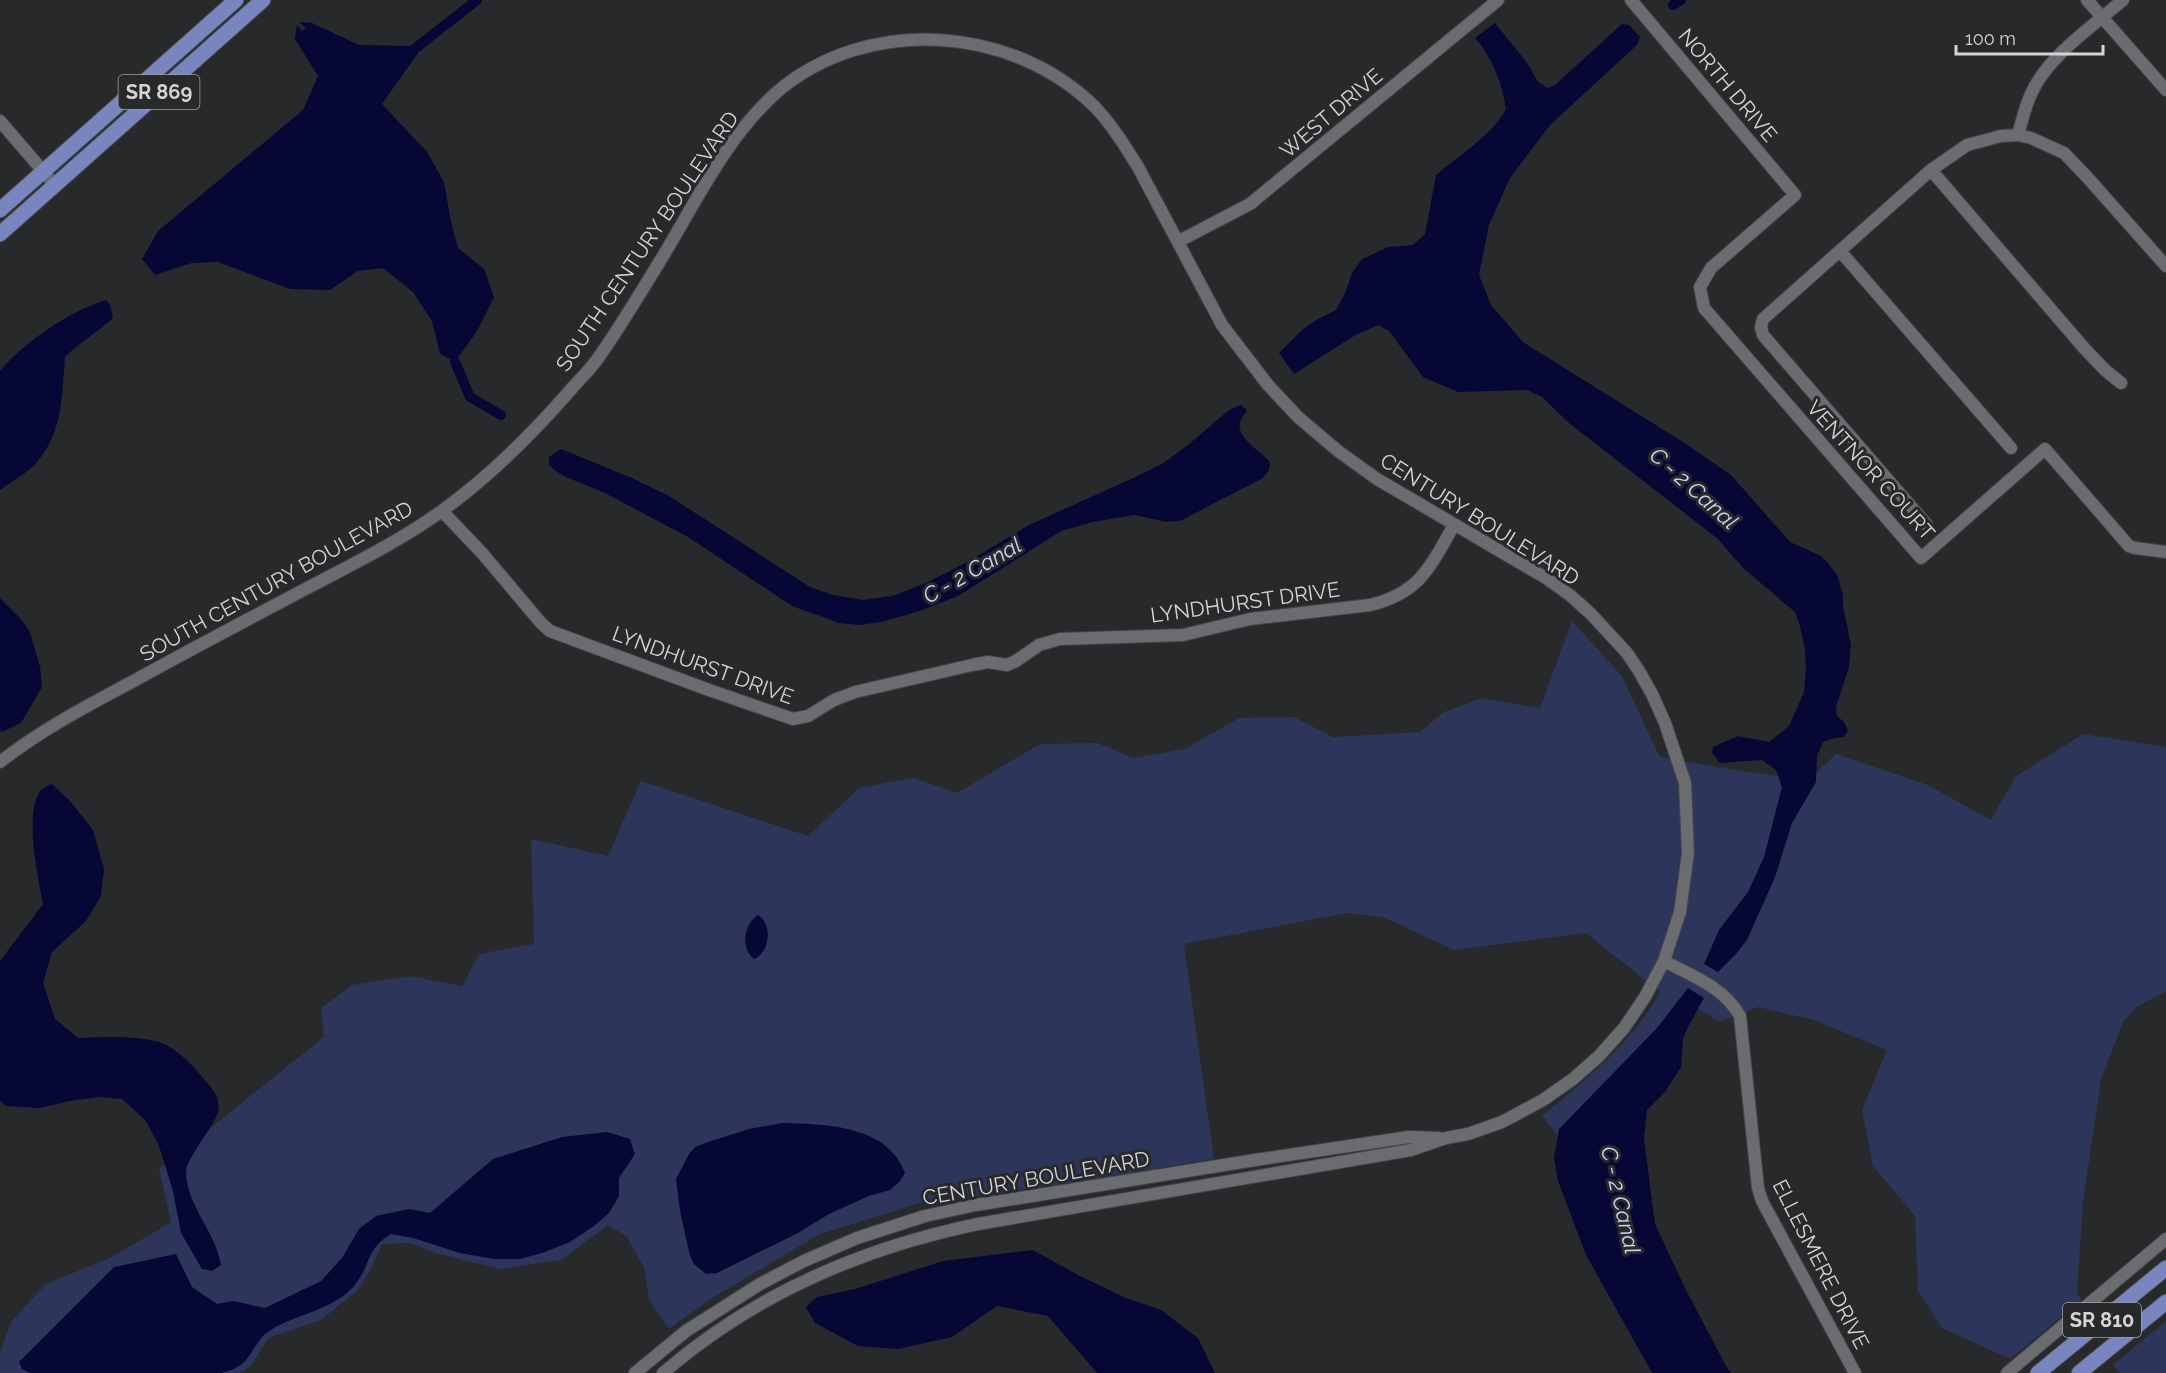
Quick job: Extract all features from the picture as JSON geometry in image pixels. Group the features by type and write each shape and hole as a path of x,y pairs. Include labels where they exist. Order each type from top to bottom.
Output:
{"main road":[{"name":"SR 869","path":"0,210 236,0"},
{"name":"SR 869","path":"0,234 263,0"},
{"name":"SR 810","path":"2038,1373 2166,1268"},
{"name":"SR 810","path":"2079,1373 2166,1302"}],"street":[{"name":"WEST DRIVE","path":"1179,241 1250,204 1498,0"},
{"name":"NORTH DRIVE","path":"1631,0 1795,195 1711,268 1700,287 1707,314"},
{"path":"2087,0 2166,90"},
{"path":"2018,135 2031,93 2041,76 2056,58 2123,0"},
{"name":"SOUTH CENTURY BOULEVARD","path":"0,762 64,717 384,548 442,511 500,465 544,420 595,362 644,287 717,165 750,119 778,92 814,68 876,44 900,40 950,40 976,43 1024,60 1053,75 1075,90 1108,122"},
{"path":"0,121 55,185"},
{"name":"CENTURY BOULEVARD","path":"663,1373 720,1329 811,1277 863,1255 930,1233 1411,1150 1502,1122 1533,1106 1573,1079 1599,1056 1624,1028 1645,997 1664,961 1680,912 1688,853 1685,783 1676,752 1652,694 1627,653 1571,596 1546,578 1377,479 1338,451 1298,417 1268,385 1230,336 1202,289 1179,241 1124,143 1108,122"},
{"path":"1927,525 1763,335 1761,327 1767,315 1931,170 1967,145 2001,136 2018,135 2045,143 2064,153 2166,266"},
{"path":"1931,170 2084,348 2104,370 2121,383"},
{"path":"1840,250 2012,448"},
{"name":"VENTNOR COURT","path":"1707,314 1922,558 2044,448 2129,546 2135,549 2166,552"},
{"name":"LYNDHURST DRIVE","path":"442,511 550,631 793,719 808,716 834,700 855,692 988,662 1007,665 1039,645 1060,639 1183,635 1250,619 1388,601 1404,593 1418,582 1454,525"},
{"name":"ELLESMERE DRIVE","path":"1664,961 1719,991 1732,1003 1740,1016 1758,1188 1762,1201 1855,1373"},
{"name":"CENTURY BOULEVARD","path":"635,1373 686,1331 760,1284 804,1261 857,1238 925,1216 987,1203 1409,1137 1446,1138"},
{"path":"2007,1373 2166,1239"}],"shaded area":[{"path":"1572,621 1622,676 1659,756 1696,764 1809,779 1836,754 1928,785 1991,820 2016,776 2083,734 2166,747 2166,991 2137,1007 2124,1020 2101,1079 2083,1202 2077,1293 2082,1300 2010,1359 1942,1328 1918,1291 1915,1216 1873,1166 1862,1110 1887,1050 1814,1020 1758,1007 1720,1022 1680,998 1658,1027 1557,1134 1542,1116 1622,1044 1636,1028 1660,992 1586,933 1454,950 1383,917 1346,913 1184,944 1214,1159 1059,1185 917,1204 820,1234 709,1300 669,1329 649,1299 644,1267 627,1237 608,1225 561,1260 500,1269 439,1254 410,1243 382,1244 358,1290 321,1320 268,1338 251,1366 240,1373 0,1373 0,1352 11,1322 46,1284 112,1257 171,1222 159,1169 324,1037 321,1008 352,985 410,976 462,986 479,954 534,944 531,839 608,856 641,781 808,836 859,788 913,778 957,793 1040,744 1098,743 1133,758 1185,749 1239,718 1294,717 1333,737 1420,732 1444,712 1482,698 1540,708"},
{"path":"2166,1321 2166,1373 2120,1373 2113,1365"}],"water":[{"path":"299,22 312,23 359,45 411,46 397,59 398,62 418,53 382,104 427,152 444,182 458,248 484,269 494,297 477,331 455,362 440,354 432,321 413,292 383,268 358,271 330,290 290,289 218,262 192,263 155,275 142,259 158,231 303,110 318,76 295,39 297,25 302,31 306,28"},
{"path":"1495,23 1528,64 1538,82 1548,88 1555,85 1622,24 1629,25 1640,37 1637,45 1550,125 1510,178 1489,225 1479,275 1491,305 1523,342 1683,442 1731,475 1790,542 1821,556 1827,562 1837,575 1843,595 1851,645 1849,667 1836,707 1837,716 1844,722 1848,731 1844,737 1823,742 1817,756 1816,782 1792,823 1775,877 1747,940 1718,972 1704,964 1719,930 1748,892 1764,857 1782,787 1776,770 1762,760 1720,763 1712,753 1713,747 1738,736 1769,742 1789,726 1804,692 1806,669 1805,650 1795,612 1744,569 1718,539 1569,423 1542,397 1527,390 1458,392 1423,377 1389,331 1378,325 1354,336 1294,374 1279,353 1301,331 1336,310 1352,273 1362,259 1388,247 1413,245 1425,234 1436,175 1484,136 1506,109 1496,71 1475,38"},
{"path":"106,300 110,305 113,318 65,357 60,412 46,450 29,470 0,490 0,371 21,350 48,329 78,311"},
{"path":"1241,405 1247,410 1240,423 1242,434 1270,462 1269,470 1263,478 1180,521 1167,522 1134,515 1093,522 1061,531 958,596 920,611 881,622 859,625 839,623 792,606 688,537 603,492 566,477 549,464 549,457 561,449 632,478 669,496 810,587 833,595 863,600 892,596 926,583 971,560 1029,525 1162,464 1229,410"},
{"path":"0,598 30,632 40,667 42,687 21,723 2,732 0,730"},
{"path":"52,784 71,802 93,830 104,869 101,896 86,921 52,952 43,983 55,1019 78,1038 124,1037 159,1042 183,1057 213,1091 218,1103 218,1112 190,1159 186,1172 191,1197 218,1253 221,1265 212,1271 202,1269 181,1233 173,1191 159,1146 146,1121 122,1099 99,1097 40,1108 6,1106 0,1101 0,961 43,904 34,846 33,815 40,791"},
{"path":"758,915 766,925 768,938 763,951 754,959 745,943 747,930"},
{"path":"1688,988 1704,998 1683,1039 1681,1067 1665,1092 1647,1110 1644,1139 1655,1224 1686,1290 1731,1373 1653,1373 1651,1371 1586,1255 1558,1181 1554,1158 1559,1129 1658,1027"},
{"path":"782,1123 817,1124 853,1130 870,1136 885,1145 897,1157 905,1173 890,1190 869,1196 829,1214 798,1233 717,1273 706,1274 694,1264 690,1256 676,1179 695,1147 749,1129"},
{"path":"607,1132 630,1139 635,1154 619,1178 619,1196 609,1213 594,1226 570,1242 542,1253 520,1259 494,1259 460,1253 413,1238 391,1234 373,1250 357,1282 348,1292 338,1300 288,1321 265,1334 243,1363 222,1373 30,1373 22,1369 19,1362 114,1267 176,1254 192,1287 217,1304 233,1301 265,1308 321,1281 342,1258 359,1229 376,1216 409,1209 430,1213 493,1159 562,1137"},
{"path":"1033,1250 1126,1298 1161,1310 1198,1338 1215,1373 1097,1373 1048,1316 997,1306 952,1337 898,1349 858,1346 815,1323 806,1307 817,1297 855,1289 943,1261"}],"waterway":[{"path":"398,62 477,0"},
{"path":"1673,5 1681,0"},
{"name":"C - 2 Canal","path":"455,362 470,397 501,415"}]}
